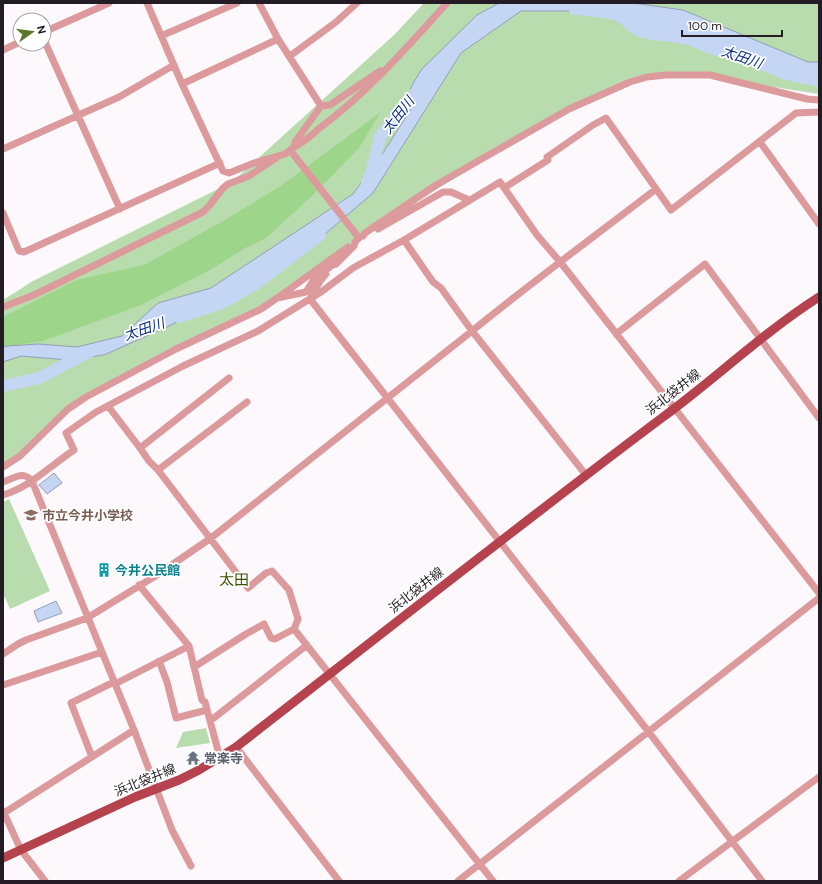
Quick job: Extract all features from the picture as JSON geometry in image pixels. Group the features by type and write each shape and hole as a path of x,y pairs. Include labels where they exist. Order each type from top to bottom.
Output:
{"main road":[{"name":"浜北袋井線","path":"3,858 135,797 179,780 220,758 236,747 793,314 819,297"}],"street":[{"path":"52,28 109,3"},
{"path":"147,3 182,84 223,171 229,173 254,162 276,158"},
{"path":"162,36 237,3"},
{"path":"259,3 278,38 321,106"},
{"path":"290,56 336,22 357,3"},
{"path":"3,307 34,295 203,212 228,184 249,176 276,158 292,150 358,97 447,3"},
{"path":"182,84 278,38"},
{"path":"49,52 120,209"},
{"path":"3,149 119,97 174,65"},
{"path":"321,106 330,105 386,69"},
{"path":"3,467 20,456 68,409 86,397 176,349 261,309 365,233 436,185 569,109 630,82 647,77 666,75 710,75 807,99 819,100"},
{"path":"292,150 295,142 321,106"},
{"path":"504,188 548,160 547,157 606,118 671,210 796,113 819,112"},
{"path":"760,142 819,224"},
{"path":"292,150 358,238"},
{"path":"3,213 19,251 24,252 220,164"},
{"path":"3,495 11,493 32,481 74,450 66,433 96,412 183,366 258,331 310,299 353,268 404,240 500,182 538,235 819,594"},
{"path":"3,654 26,640 87,618 157,575 211,538 472,331 496,310 561,263 656,189"},
{"path":"310,299 320,281 354,246 358,238 366,236 443,192 451,192 469,200"},
{"path":"404,240 433,282 441,288 472,331 586,475"},
{"path":"277,298 306,292 314,279 339,260"},
{"path":"616,334 705,264 819,418"},
{"path":"310,299 709,809 762,881"},
{"path":"3,302 16,302"},
{"path":"140,448 229,378"},
{"path":"158,470 247,402"},
{"path":"108,406 148,461 158,470 248,588 266,573 272,571 289,590 298,619 294,629 275,639 271,638 264,624 194,667"},
{"path":"3,482 24,475 28,476 32,481 134,730 172,830 191,866"},
{"path":"139,585 189,646 202,700 205,702 220,758"},
{"path":"458,881 819,598"},
{"path":"294,629 493,881"},
{"path":"210,721 307,645"},
{"path":"92,757 71,703 189,646"},
{"path":"3,685 102,652"},
{"path":"160,661 176,718 207,710"},
{"path":"45,881 21,850 4,812 134,730"},
{"path":"236,747 339,881"},
{"path":"679,881 819,777"}],"green space":[{"path":"424,3 819,3 819,94 688,74 633,81 569,109 365,233 261,309 122,377 64,413 3,467 3,300 33,281 232,182 394,35"},
{"path":"381,112 359,148 313,195 265,239 245,248 210,270 141,305 43,341 3,347 3,317 76,280 144,265 225,220 282,185"},
{"path":"9,499 50,591 10,609 3,593 3,502"},
{"path":"206,728 210,743 176,748 183,732"}],"water":[{"path":"499,3 633,3 683,10 808,62 819,62 819,81 786,74 735,52 730,53 690,39 650,33 633,27 626,19 607,13 590,11 521,11 461,53 373,193 325,234 247,283 169,326 104,355 68,360 21,356 3,362 3,347 38,344 77,347 122,336 158,303 211,288 353,194 383,153 411,109 411,87 421,70 477,15"},
{"path":"54,473 62,483 47,494 39,485"},
{"path":"56,601 62,613 38,622 34,611"}],"waterway":[{"name":"太田川","path":"575,9 600,11 619,15 640,31 652,34 682,37 724,52 735,52 786,74 819,81"},
{"name":"太田川","path":"367,183 372,170 380,137 407,102 422,87"},
{"name":"太田川","path":"179,317 222,303 254,285 320,235"},
{"name":"太田川","path":"3,386 39,378 91,351"}],"place":[{"name":"市立今井小学校","path":"31,515"},
{"name":"今井公民館","path":"104,570"},
{"name":"常楽寺","path":"193,758"}],"district":[{"name":"太田","path":"234,580"}]}
